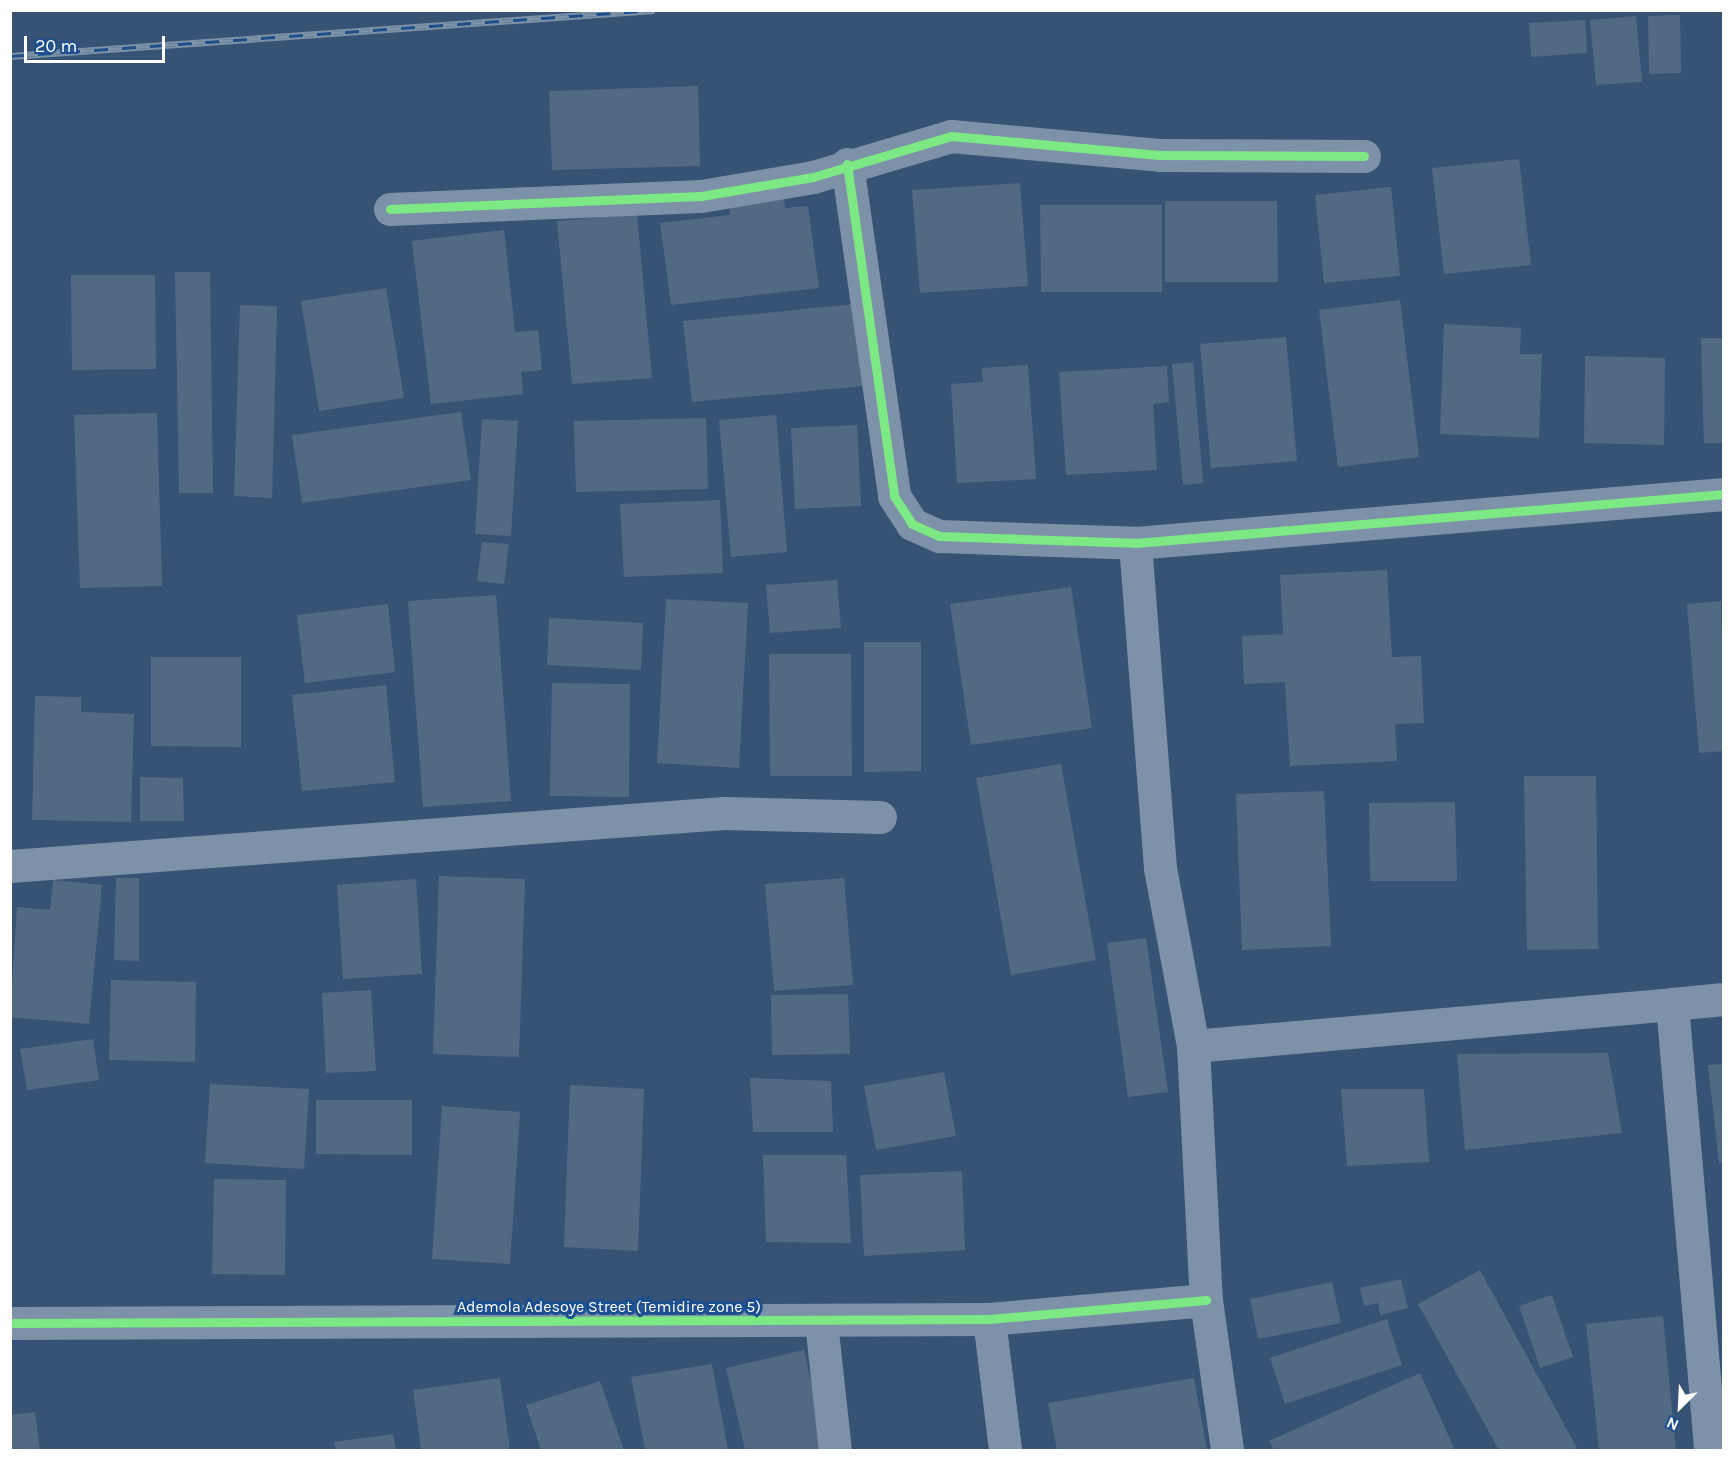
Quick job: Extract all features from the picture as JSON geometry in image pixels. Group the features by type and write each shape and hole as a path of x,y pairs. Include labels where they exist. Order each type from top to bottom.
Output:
{"street":[{"path":"390,209 701,196 813,177 846,164 951,136 1159,155 1364,156"},
{"path":"846,164 894,496 912,524 939,536 1135,543 1724,494"},
{"path":"1135,543 1160,868 1193,1046 1206,1300 1227,1450"},
{"path":"10,866 724,813 880,817"},
{"path":"1193,1046 1724,999"},
{"path":"1672,1004 1710,1450"},
{"name":"Ademola Adesoye Street (Temidire zone 5)","path":"10,1323 821,1322 989,1319 1206,1300"},
{"path":"989,1319 1005,1450"},
{"path":"821,1322 835,1450"}],"building":[{"path":"1680,15 1681,73 1649,74 1648,16"},
{"path":"1636,16 1642,82 1596,85 1590,20"},
{"path":"1585,20 1587,53 1531,57 1529,23"},
{"path":"698,86 700,166 552,170 549,91"},
{"path":"1519,159 1531,265 1444,274 1432,168"},
{"path":"1020,183 1028,286 920,293 912,190"},
{"path":"1391,187 1400,276 1324,283 1315,195"},
{"path":"783,192 785,208 808,206 819,288 671,305 660,223 730,215 729,199"},
{"path":"1165,201 1277,201 1278,282 1165,282"},
{"path":"1040,205 1162,205 1162,292 1041,292"},
{"path":"637,214 652,378 572,384 557,221"},
{"path":"504,230 515,332 538,330 542,370 521,372 523,394 431,404 412,241"},
{"path":"175,272 210,272 213,493 179,493"},
{"path":"71,275 155,275 156,369 72,370"},
{"path":"386,288 404,398 319,411 301,301"},
{"path":"1400,300 1419,457 1338,467 1319,310"},
{"path":"854,304 863,386 692,402 683,321"},
{"path":"240,305 277,306 272,498 234,496"},
{"path":"1444,324 1521,328 1520,354 1542,354 1539,438 1440,434"},
{"path":"1286,337 1297,461 1211,468 1200,344"},
{"path":"1701,338 1724,338 1724,443 1704,443"},
{"path":"1585,356 1665,358 1664,445 1584,443"},
{"path":"1193,362 1203,483 1183,485 1172,364"},
{"path":"1028,365 1036,479 957,483 951,384 983,382 982,368"},
{"path":"1167,366 1169,402 1153,404 1157,470 1066,475 1059,372"},
{"path":"461,412 471,480 302,503 292,435"},
{"path":"157,413 162,586 80,588 74,415"},
{"path":"776,415 787,552 731,557 719,420"},
{"path":"706,418 708,489 576,492 574,421"},
{"path":"482,419 518,421 511,536 475,534"},
{"path":"857,425 861,506 795,509 791,428"},
{"path":"720,500 723,573 624,577 620,504"},
{"path":"482,542 509,544 504,584 477,581"},
{"path":"1387,570 1392,657 1421,656 1424,723 1395,724 1397,761 1290,766 1285,682 1244,684 1242,636 1283,634 1280,575"},
{"path":"837,580 841,628 770,633 766,585"},
{"path":"1071,587 1092,728 971,745 950,604"},
{"path":"496,595 511,801 423,807 408,601"},
{"path":"666,599 748,603 739,768 657,763"},
{"path":"1721,601 1724,751 1699,753 1687,604"},
{"path":"388,604 395,672 305,683 297,615"},
{"path":"549,618 643,623 641,670 547,665"},
{"path":"864,642 921,642 921,771 864,772"},
{"path":"769,654 851,654 852,776 770,776"},
{"path":"151,657 241,657 241,747 151,746"},
{"path":"552,683 630,684 629,797 550,796"},
{"path":"386,685 395,782 302,791 292,695"},
{"path":"35,696 81,697 81,712 134,714 131,822 32,820"},
{"path":"1061,764 1096,960 1011,975 976,778"},
{"path":"1524,776 1596,776 1598,949 1527,950"},
{"path":"140,777 183,778 184,821 140,821"},
{"path":"1324,791 1331,946 1242,950 1236,794"},
{"path":"1455,802 1457,881 1370,881 1369,803"},
{"path":"439,876 525,879 519,1057 433,1054"},
{"path":"116,878 139,878 139,961 114,960"},
{"path":"844,878 853,985 774,991 765,884"},
{"path":"416,879 422,974 343,979 337,885"},
{"path":"53,880 102,885 89,1024 10,1017 17,907 50,910"},
{"path":"1146,938 1168,1092 1128,1097 1107,943"},
{"path":"111,980 196,982 195,1062 109,1060"},
{"path":"371,990 376,1071 326,1073 322,993"},
{"path":"848,994 850,1054 772,1055 771,995"},
{"path":"93,1039 99,1080 27,1090 20,1049"},
{"path":"1608,1053 1622,1133 1465,1150 1457,1054"},
{"path":"1724,1064 1724,1162 1719,1163 1708,1065"},
{"path":"944,1072 956,1136 876,1150 864,1086"},
{"path":"750,1078 831,1081 833,1132 753,1132"},
{"path":"210,1084 309,1089 304,1169 205,1163"},
{"path":"570,1085 644,1089 638,1251 564,1247"},
{"path":"1341,1089 1424,1089 1429,1162 1347,1166"},
{"path":"316,1100 412,1100 412,1155 316,1154"},
{"path":"442,1106 520,1112 510,1264 432,1259"},
{"path":"763,1155 846,1155 851,1243 766,1242"},
{"path":"962,1171 965,1250 864,1256 860,1175"},
{"path":"214,1179 286,1180 285,1275 212,1274"},
{"path":"1480,1270 1578,1450 1499,1450 1418,1304"},
{"path":"1401,1279 1408,1308 1380,1315 1378,1303 1364,1306 1360,1288"},
{"path":"1332,1282 1341,1323 1258,1339 1250,1299"},
{"path":"1552,1295 1573,1357 1540,1368 1519,1306"},
{"path":"1663,1316 1676,1450 1599,1450 1586,1324"},
{"path":"1387,1319 1402,1365 1285,1404 1270,1358"},
{"path":"804,1350 827,1450 745,1450 726,1368"},
{"path":"712,1364 728,1450 645,1450 631,1377"},
{"path":"1420,1373 1455,1450 1274,1450 1269,1441"},
{"path":"500,1378 510,1450 421,1450 413,1390"},
{"path":"1194,1378 1207,1450 1057,1450 1048,1403"},
{"path":"600,1381 624,1450 541,1450 526,1405"},
{"path":"35,1412 40,1450 10,1450 10,1415"},
{"path":"393,1434 396,1450 336,1450 334,1442"}],"railway":[{"path":"10,56 654,10"}],"cycle path":[{"path":"390,209 701,196 813,177 951,136 1159,155 1364,156"},
{"path":"847,164 894,496 912,524 939,536 1135,543 1724,494"},
{"path":"10,1323 989,1319 1206,1300"}]}
